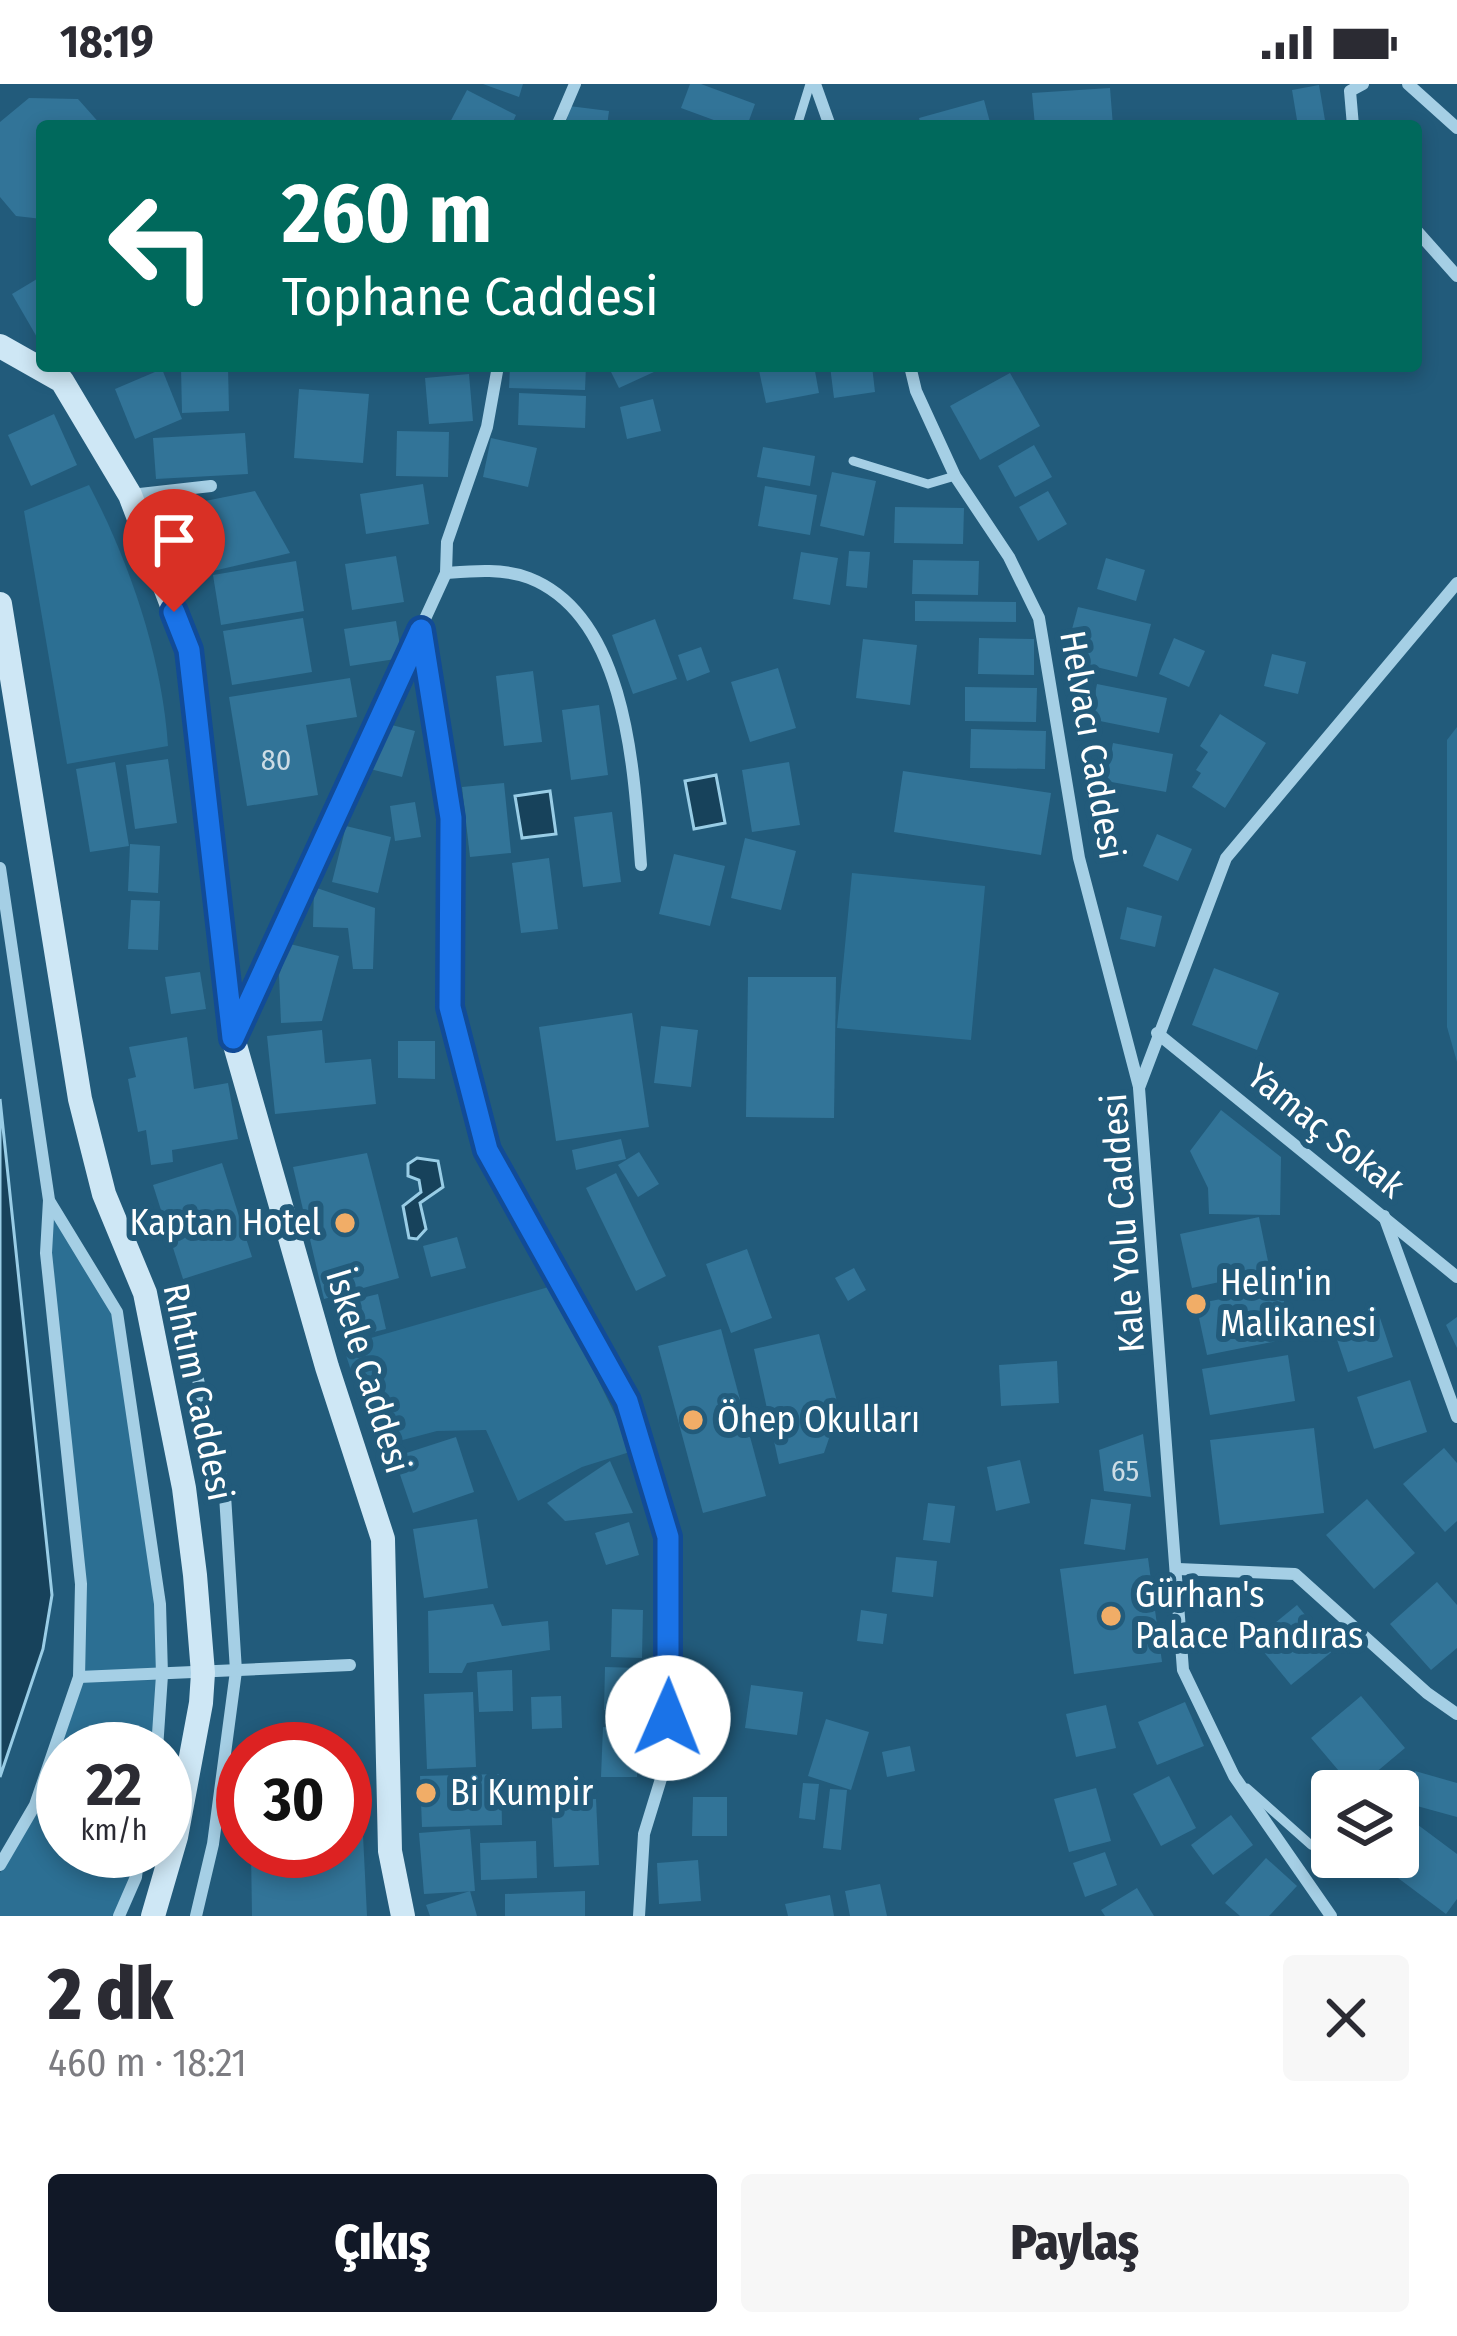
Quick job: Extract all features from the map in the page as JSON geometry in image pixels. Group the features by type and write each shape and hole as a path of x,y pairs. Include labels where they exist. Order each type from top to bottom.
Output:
{"street":[{"path":"560,120 575,84"},
{"path":"813,84 828,120"},
{"path":"1352,120 1350,91 1364,84"},
{"path":"1408,84 1457,128"},
{"path":"1422,237 1457,276"},
{"name":"İskele Caddesi","path":"0,346 36,366"},
{"name":"İskele Caddesi","path":"46,372 62,381 130,495 189,650 233,1038 327,1367 382,1539 390,1851 403,1916"},
{"path":"233,1038 446,573 447,542 487,427 497,372"},
{"name":"Helvacı Caddesi","path":"911,372 955,476 1009,556 1039,618 1079,858 1139,1088"},
{"path":"130,495 211,486"},
{"path":"446,573 480,570 525,576 549,588 588,627 616,685 632,750 641,865"},
{"name":"Kale Yolu Caddesi","path":"1331,1916 1234,1776 1183,1670 1139,1088 1226,858 1457,583"},
{"name":"Rıhtım Caddesi","path":"0,604 80,1099 104,1194 145,1292 184,1488 203,1673 190,1769 152,1916"},
{"path":"421,630 451,818 450,1007 487,1150 627,1401 668,1537 668,1756 644,1834 639,1916"},
{"path":"0,868 49,1200 46,1253 81,1584 79,1677 35,1805 0,1865"},
{"name":"Yamaç Sokak","path":"1157,1033 1457,1277"},
{"path":"49,1200 117,1312 160,1604 159,1722"},
{"path":"1383,1215 1457,1417"},
{"path":"196,1371 225,1495 236,1671 213,1844 196,1916"},
{"path":"1178,1569 1295,1574 1427,1693 1457,1714"},
{"path":"79,1677 350,1665"},
{"path":"119,1916 136,1878"}],"lane":[{"path":"799,120 813,84"},
{"path":"854,461 928,484 955,476"},
{"path":"1234,1776 1311,1845"}],"shaded area":[{"path":"89,485 142,611 159,679 168,746 67,764 24,511"},
{"path":"1457,727 1457,1062 1447,1027 1447,740"},
{"path":"716,775 725,823 694,829 685,781"},
{"path":"550,791 556,834 522,838 515,796"},
{"path":"852,873 985,886 971,1040 837,1028"},
{"path":"0,1099 52,1595 43,1649 0,1777"},
{"path":"417,1158 438,1161 443,1187 420,1203 426,1229 417,1239 409,1238 403,1206 421,1192 419,1180 408,1176 408,1164"},
{"path":"51,1209 114,1313 155,1602 158,1671 83,1673 49,1253"},
{"path":"552,1286 633,1451 582,1467 518,1501 486,1430 437,1431 376,1447 343,1346"},
{"path":"158,1680 154,1722 68,1722 82,1681"},
{"path":"36,1814 36,1878 130,1878 114,1916 0,1916 0,1873"}],"building":[{"path":"483,84 523,84 519,97"},
{"path":"690,84 755,104 749,120 714,120 681,108"},
{"path":"1319,85 1325,120 1297,120 1292,90"},
{"path":"1110,88 1113,120 1034,120 1032,93"},
{"path":"467,90 516,115 514,120 451,120"},
{"path":"29,98 78,99 97,120 36,120 36,218 16,216 0,197 0,122"},
{"path":"984,100 989,120 920,120"},
{"path":"569,106 609,111 608,120 567,120"},
{"path":"36,280 36,336 12,294"},
{"path":"163,372 182,419 135,439 115,389"},
{"path":"181,372 228,372 229,411 182,413"},
{"path":"510,372 586,372 585,390 509,388"},
{"path":"611,372 654,372 619,388"},
{"path":"759,372 815,372 819,393 766,403"},
{"path":"831,372 873,372 875,392 834,398"},
{"path":"1010,373 1040,426 980,460 950,406"},
{"path":"469,374 473,421 429,424 425,378"},
{"path":"299,389 369,394 363,463 294,458"},
{"path":"519,393 586,396 585,428 518,425"},
{"path":"653,399 661,431 627,439 620,407"},
{"path":"54,414 77,465 31,486 8,435"},
{"path":"397,431 449,432 448,477 396,476"},
{"path":"245,433 248,474 156,479 153,438"},
{"path":"491,438 537,448 528,487 483,477"},
{"path":"1034,445 1052,477 1015,497 998,466"},
{"path":"763,447 815,456 810,486 757,477"},
{"path":"832,472 876,481 864,536 820,526"},
{"path":"423,484 429,524 366,534 360,494"},
{"path":"765,486 817,495 810,535 758,526"},
{"path":"255,491 290,553 213,571 180,506"},
{"path":"1048,491 1067,524 1038,541 1019,507"},
{"path":"895,507 964,508 963,544 894,543"},
{"path":"849,551 870,552 867,588 846,586"},
{"path":"801,552 838,558 830,605 793,599"},
{"path":"396,556 404,602 352,610 345,564"},
{"path":"1106,558 1145,570 1136,601 1097,589"},
{"path":"913,560 979,561 978,595 912,594"},
{"path":"296,561 304,611 221,625 213,575"},
{"path":"915,601 1016,602 1016,622 915,621"},
{"path":"1078,607 1151,624 1137,677 1064,659"},
{"path":"303,618 312,672 232,685 223,631"},
{"path":"655,619 677,679 633,694 612,635"},
{"path":"396,621 402,658 350,666 344,629"},
{"path":"979,638 1034,639 1034,675 978,674"},
{"path":"1174,638 1205,651 1189,687 1159,674"},
{"path":"863,639 917,645 910,705 856,698"},
{"path":"701,647 710,672 687,681 678,655"},
{"path":"1272,654 1306,662 1298,694 1264,686"},
{"path":"778,668 796,728 750,742 731,682"},
{"path":"533,671 542,742 504,746 496,676"},
{"path":"350,678 357,717 306,725 318,795 247,806 229,697"},
{"path":"1097,684 1167,698 1159,733 1090,719"},
{"path":"965,687 1037,688 1036,722 965,721"},
{"path":"599,705 608,775 571,780 562,710"},
{"path":"1220,714 1266,743 1225,808 1192,787 1208,752 1200,746"},
{"path":"384,723 415,731 402,777 370,769"},
{"path":"971,729 1046,731 1045,769 970,768"},
{"path":"1113,743 1173,754 1166,792 1106,781"},
{"path":"168,759 177,823 135,829 126,765"},
{"path":"115,762 129,846 90,852 76,769"},
{"path":"789,762 800,825 752,832 742,770"},
{"path":"903,771 1051,793 1041,855 894,832"},
{"path":"504,783 511,853 470,857 462,787"},
{"path":"415,802 421,837 395,841 390,806"},
{"path":"612,812 621,882 583,887 574,817"},
{"path":"346,826 391,837 378,893 332,882"},
{"path":"1157,834 1192,849 1178,881 1143,866"},
{"path":"745,838 796,851 781,910 731,898"},
{"path":"130,844 160,846 158,893 128,891"},
{"path":"674,854 725,866 710,926 659,914"},
{"path":"549,858 558,929 521,933 512,863"},
{"path":"314,887 375,908 373,969 353,969 348,928 313,927"},
{"path":"131,900 160,901 158,950 128,949"},
{"path":"1127,907 1162,916 1155,947 1120,939"},
{"path":"290,944 339,956 322,1021 281,1023 279,975"},
{"path":"1214,968 1279,993 1257,1050 1192,1025"},
{"path":"200,972 206,1009 171,1014 165,977"},
{"path":"748,977 836,977 834,1118 746,1117"},
{"path":"632,1013 649,1127 556,1141 539,1027"},
{"path":"661,1026 698,1030 691,1087 654,1083"},
{"path":"322,1030 325,1063 371,1059 376,1104 275,1114 267,1036"},
{"path":"187,1037 194,1089 228,1083 238,1139 172,1150 173,1162 151,1165 146,1130 138,1132 128,1079 136,1077 129,1047"},
{"path":"398,1041 435,1041 435,1079 398,1078"},
{"path":"1221,1110 1281,1157 1280,1215 1209,1214 1208,1188 1190,1151"},
{"path":"621,1139 626,1159 576,1170 572,1150"},
{"path":"639,1152 659,1184 638,1197 618,1165"},
{"name":"Kaptan Hotel","path":"367,1153 399,1278 324,1299 293,1167"},
{"path":"222,1163 252,1257 183,1279 153,1185"},
{"path":"616,1173 666,1276 636,1291 586,1188"},
{"path":"1259,1217 1270,1271 1192,1288 1180,1234"},
{"path":"457,1237 466,1268 431,1277 423,1246"},
{"path":"747,1249 772,1318 731,1333 706,1264"},
{"path":"854,1268 866,1290 848,1301 835,1278"},
{"path":"1281,1287 1292,1338 1207,1355 1196,1304"},
{"path":"378,1294 386,1329 349,1338 341,1303"},
{"path":"1376,1306 1393,1357 1348,1372 1331,1322"},
{"path":"1457,1317 1457,1348 1446,1325"},
{"path":"721,1329 766,1496 703,1513 658,1346"},
{"path":"819,1334 839,1409 824,1453 779,1464 754,1349"},
{"path":"1288,1355 1295,1401 1210,1415 1202,1369"},
{"path":"1057,1361 1059,1403 1001,1406 999,1365"},
{"path":"1410,1380 1427,1432 1374,1449 1357,1397"},
{"path":"1314,1428 1324,1513 1220,1525 1210,1440"},
{"path":"1143,1434 1151,1497 1104,1491 1099,1450"},
{"path":"456,1437 474,1492 413,1513 394,1457"},
{"path":"1444,1448 1457,1463 1457,1521 1445,1532 1403,1484"},
{"path":"1020,1460 1030,1503 996,1511 987,1467"},
{"path":"610,1461 633,1513 565,1521 547,1503"},
{"path":"1091,1499 1131,1504 1125,1550 1084,1544"},
{"path":"1367,1499 1415,1553 1374,1589 1326,1535"},
{"path":"928,1503 955,1506 950,1543 923,1540"},
{"path":"477,1519 488,1588 424,1598 413,1529"},
{"path":"629,1522 639,1555 606,1565 595,1533"},
{"path":"896,1557 937,1561 933,1597 892,1592"},
{"name":"Gürhan's Palace Pandıras","path":"1148,1558 1162,1662 1074,1674 1060,1569"},
{"path":"1437,1582 1457,1605 1457,1648 1431,1670 1390,1624"},
{"path":"493,1604 502,1626 548,1621 550,1650 467,1663 462,1673 429,1673 428,1611"},
{"path":"1297,1605 1334,1650 1291,1685 1254,1640"},
{"path":"612,1609 643,1610 642,1658 611,1657"},
{"path":"861,1610 887,1614 883,1644 857,1641"},
{"path":"605,1667 639,1668 638,1711 604,1710"},
{"path":"512,1670 513,1711 479,1712 477,1672"},
{"path":"751,1685 803,1692 797,1735 745,1728"},
{"path":"473,1692 476,1767 427,1769 424,1694"},
{"path":"561,1696 562,1728 532,1729 531,1697"},
{"path":"1361,1696 1405,1748 1379,1770 1338,1770 1311,1738"},
{"path":"1185,1702 1204,1746 1157,1765 1138,1722"},
{"path":"1106,1705 1116,1748 1076,1757 1066,1714"},
{"path":"826,1719 869,1732 851,1790 808,1776"},
{"path":"603,1727 638,1728 637,1777 601,1777"},
{"path":"910,1746 915,1771 887,1777 882,1752"},
{"path":"1419,1772 1457,1783 1457,1817 1419,1807"},
{"path":"501,1774 502,1825 422,1827 420,1776"},
{"path":"1169,1776 1196,1828 1161,1846 1133,1794"},
{"path":"803,1783 819,1784 815,1820 799,1818"},
{"path":"1096,1788 1111,1841 1069,1852 1054,1799"},
{"path":"830,1789 847,1790 841,1850 823,1848"},
{"path":"693,1797 727,1797 727,1836 692,1836"},
{"path":"596,1799 599,1865 554,1867 551,1800"},
{"path":"1231,1815 1253,1845 1213,1875 1191,1845"},
{"path":"1419,1826 1457,1854 1457,1899 1446,1914 1398,1878 1419,1878"},
{"path":"470,1829 475,1891 424,1894 419,1833"},
{"path":"536,1841 537,1878 481,1880 480,1843"},
{"path":"1105,1852 1117,1885 1085,1897 1073,1863"},
{"path":"1266,1858 1297,1886 1269,1916 1240,1916 1225,1903"},
{"path":"698,1860 701,1901 659,1904 657,1863"},
{"path":"251,1878 365,1878 367,1916 252,1916"},
{"path":"880,1884 887,1916 850,1916 845,1891"},
{"path":"1137,1888 1154,1916 1105,1916 1101,1910"},
{"path":"470,1891 477,1916 430,1916 426,1905"},
{"path":"585,1891 585,1916 505,1916 505,1894"},
{"path":"830,1895 834,1916 788,1916 785,1904"}],"place":[{"name":"Kaptan Hotel","path":"345,1223"},
{"name":"Helin'in Malikanesi","path":"1196,1304"},
{"name":"Öhep Okulları","path":"693,1420"},
{"name":"Gürhan's Palace Pandıras","path":"1111,1616"},
{"name":"Bi Kumpir","path":"426,1793"}],"route":[{"path":"174,612 189,650 233,1038 421,630 451,818 450,1007 487,1150 627,1401 668,1537 668,1718"}]}
